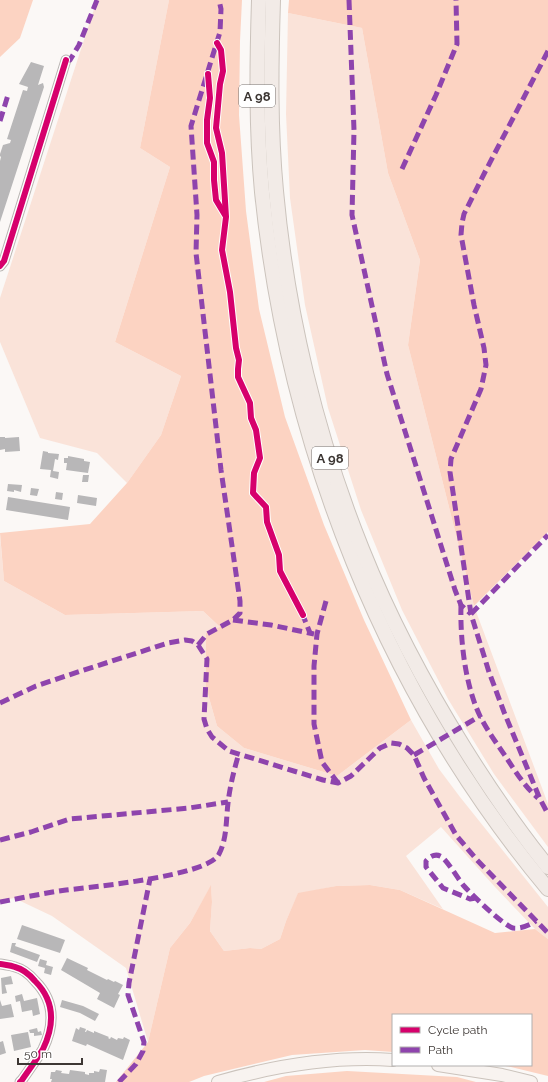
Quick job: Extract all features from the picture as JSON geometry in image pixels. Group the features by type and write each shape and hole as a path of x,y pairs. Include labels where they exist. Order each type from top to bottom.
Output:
{"highway":[{"name":"A 98","path":"259,0 257,82 258,136 265,215 273,277 286,343 300,404 319,470 348,550 380,625 429,718 477,794 548,889"},
{"name":"A 98","path":"273,0 271,81 272,138 279,216 287,279 307,377 333,469 362,550 389,611 441,711 487,785 548,867"}],"main road":[{"path":"218,1082 281,1067 325,1061 392,1060"},
{"path":"444,1066 502,1075 531,1082"}],"street":[{"path":"0,266 4,260 66,60"},
{"path":"0,964 16,967 29,975 41,986 48,998 52,1012 51,1026 43,1048 20,1082"}],"shaded area":[{"path":"0,0 33,0 20,38 0,57"},
{"path":"97,0 169,0 140,148 170,167 115,342 181,376 161,435 127,483 97,453 40,438 0,342 0,298"},
{"path":"169,0 242,0 239,115 246,211 259,309 285,417 324,525 364,620 411,720 337,776 244,748 217,726 206,687 206,633 220,627 203,611 65,615 4,581 0,533 90,524 127,483 161,435 181,376 115,342 170,167 140,148"},
{"path":"289,0 548,0 548,532 474,606 408,345 420,260 388,173 362,28 288,13"},
{"path":"288,13 362,28 388,173 420,260 408,345 474,606 548,804 548,847 494,774 448,699 402,610 361,510 328,408 305,305 290,198 286,114"},
{"path":"0,535 4,581 65,615 203,611 220,627 206,687 217,726 244,748 337,776 411,720 439,769 548,907 548,939 535,929 441,827 406,856 443,909 400,890 370,885 336,886 298,894 280,939 261,949 250,948 224,951 210,931 212,902 211,886 190,923 170,948 148,1042 126,968 52,916 14,898 0,901"},
{"path":"211,885 212,902 210,931 224,951 250,948 261,949 280,939 298,893 336,886 370,885 400,890 495,933 535,929 548,939 548,1076 505,1066 532,1066 532,1014 392,1014 392,1052 365,1050 292,1055 204,1076 189,1082 116,1082 148,1042 170,948 190,923"},
{"path":"347,1071 457,1077 476,1082 264,1082 286,1076"}],"building":[{"path":"31,62 44,66 38,85 43,83 44,87 0,222 0,154 3,145 10,143 11,140 7,139 23,90 27,91 28,87 19,84"},
{"path":"0,437 19,437 20,451 5,452 5,449 0,450"},
{"path":"43,451 59,454 58,460 55,459 53,471 59,472 58,479 50,477 51,470 40,469"},
{"path":"68,456 84,459 84,461 90,462 88,473 66,470 67,463 64,463 64,458 68,458"},
{"path":"83,475 89,475 88,482 82,482"},
{"path":"8,484 22,485 21,492 14,490 14,492 7,491"},
{"path":"31,488 39,489 37,496 30,495"},
{"path":"56,492 63,493 62,500 55,499"},
{"path":"78,495 97,498 96,506 77,503"},
{"path":"8,497 70,507 68,520 6,510"},
{"path":"22,925 65,940 60,953 17,939"},
{"path":"12,943 16,943 15,946 40,955 37,962 10,952"},
{"path":"67,958 88,968 87,970 107,980 115,981 123,985 118,994 120,995 114,1008 97,999 100,993 61,970"},
{"path":"40,959 47,961 46,965 53,967 51,975 44,973 45,968 38,966"},
{"path":"11,976 13,984 5,985 7,993 2,994 1,978"},
{"path":"22,994 24,1001 37,998 40,1014 33,1016 32,1010 22,1012 20,1001 16,1002 15,996"},
{"path":"0,1000 2,1006 11,1004 14,1017 0,1019"},
{"path":"62,1000 83,1006 99,1014 95,1021 80,1013 60,1007"},
{"path":"80,1027 86,1029 85,1032 87,1030 94,1033 94,1031 109,1037 108,1038 110,1039 111,1037 117,1040 118,1038 123,1039 124,1037 130,1040 123,1060 87,1044 86,1046 72,1041 76,1028 79,1030"},
{"path":"37,1028 38,1032 41,1031 42,1035 34,1036 34,1033 30,1033 29,1030"},
{"path":"28,1032 31,1047 14,1051 11,1035"},
{"path":"3,1041 6,1053 0,1055 0,1042"},
{"path":"100,1069 107,1070 105,1082 51,1082 52,1079 50,1079 51,1072 55,1072 56,1070 62,1071 61,1073 69,1074 70,1070 85,1072 85,1074 89,1075 89,1073 94,1073 94,1071 99,1072"}],"marked path":[{"path":"66,60 70,60 79,45 97,0"},
{"path":"198,645 207,634 233,620 240,613 240,601 221,470 196,253 197,215 191,126 220,32 221,9 219,0"},
{"path":"349,0 354,130 352,215 387,374 455,590 461,605 471,614"},
{"path":"402,169 436,95 457,44 456,0"},
{"path":"548,51 464,214 461,235 474,305 484,348 486,365 481,389 451,459 450,472 471,614 489,672 504,712 540,799 548,814"},
{"path":"0,121 8,95"},
{"path":"471,614 548,535"},
{"path":"326,601 317,634 314,666 314,724 322,762 338,783"},
{"path":"461,605 461,632 464,662 475,704 480,716 520,779 538,798"},
{"path":"302,613 310,633"},
{"path":"233,620 271,625 314,634"},
{"path":"0,703 36,686 81,671 168,643 185,640 192,641 198,645 207,659 204,719 207,729 212,737 229,751 323,780 338,783 351,776 380,748 391,743 399,744 407,748 414,755 424,778 456,835 477,860 548,933"},
{"path":"414,755 480,716"},
{"path":"0,902 58,891 148,879 173,874 211,862 219,854 224,842 230,790 239,753"},
{"path":"0,840 31,832 70,819 189,808 228,802"},
{"path":"476,898 470,899 443,888 426,867 426,861 433,856 438,855 442,857 468,890 508,926 519,928 536,921"},
{"path":"119,1082 136,1064 143,1051 144,1042 128,995 129,983 150,879"}],"cycle path":[{"path":"217,43 221,50 223,71 220,84 216,128 222,153 226,217 222,250 230,292 236,348 239,360 238,377 250,403 251,418 256,430 260,458 254,473 253,493 266,507 267,522 279,555 280,571 303,615"},
{"path":"0,266 4,261 66,60"},
{"path":"208,74 210,98 207,120 207,143 214,162 216,200 225,215"},
{"path":"0,964 18,968 31,977 42,989 51,1013 50,1031 43,1049 20,1082"}]}
